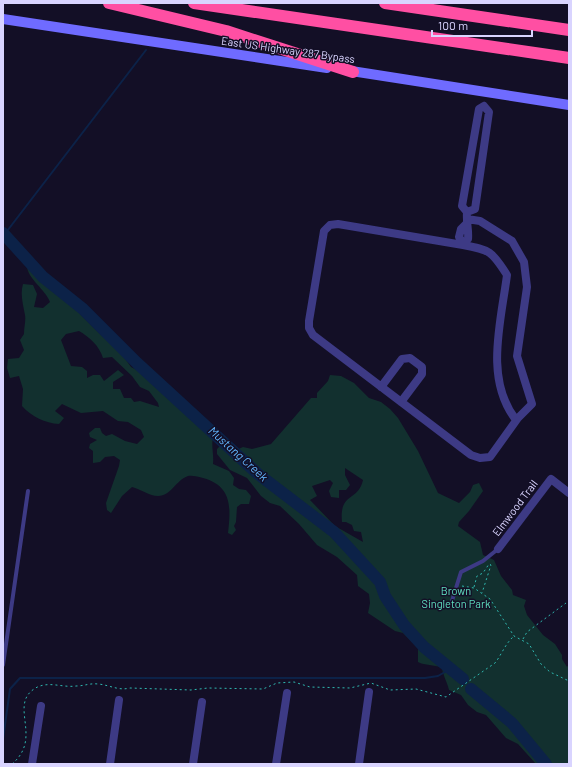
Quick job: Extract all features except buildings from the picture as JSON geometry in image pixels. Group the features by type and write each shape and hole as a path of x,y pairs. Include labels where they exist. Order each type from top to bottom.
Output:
{"highway":[{"path":"109,3 226,31 353,72"},
{"path":"194,3 569,58"},
{"path":"385,3 569,30"}],"main road":[{"name":"East US Highway 287 Bypass","path":"3,19 569,105"}],"street":[{"path":"463,244 468,239 469,230 467,218 462,206 479,109 484,106 487,92"},
{"path":"467,218 475,209 490,112 484,106"},
{"path":"467,218 480,221 512,241 524,262 528,287 517,356 532,404 516,420 490,457 480,458 471,454 313,335 309,328 324,232 330,225 338,224 463,244 485,249 497,259 507,275 496,361 500,387 508,409 516,420"},
{"path":"381,387 402,359 410,358 422,367 422,374 401,402"},
{"name":"Elmwood Trail","path":"498,550 551,480 569,493"},
{"path":"358,764 369,692"},
{"path":"276,764 287,693"},
{"path":"110,764 119,700"},
{"path":"193,764 202,702"},
{"path":"32,764 41,706"}],"lane":[{"path":"3,665 28,491"},
{"path":"451,604 461,572 483,561 498,550"}],"path":[{"path":"474,588 477,576 483,573 489,564 491,565 482,594"},
{"path":"456,585 474,588 490,599 514,636 529,644 541,664 550,672 569,681"},
{"path":"523,640 527,632 566,603"},
{"path":"12,764 23,752 27,737 23,712 25,701 29,693 49,684 76,686 95,684 122,690 130,688 191,690 208,688 263,689 277,682 289,682 310,687 350,688 371,683 390,690 416,688 446,697 495,663 507,641 514,636"}],"green space":[{"path":"27,267 34,271 39,278 68,302 100,334 117,347 131,367 164,384 180,395 184,411 213,437 213,464 229,471 234,478 233,485 239,489 246,490 251,496 249,504 241,504 237,507 236,522 234,526 236,530 232,535 228,533 229,506 228,499 224,492 220,486 213,482 196,476 188,476 184,478 170,491 158,496 132,487 122,496 111,513 107,510 106,503 120,460 114,456 105,457 100,462 93,463 93,451 89,448 90,444 97,440 90,437 89,433 95,428 100,428 102,433 106,436 112,434 125,441 137,444 144,437 141,430 128,422 118,421 103,411 81,413 62,404 55,411 64,418 59,424 39,419 22,406 23,389 19,376 10,378 7,368 8,359 19,358 24,350 20,340 24,334 25,320 22,295 23,284 33,285 37,294 34,307 43,308 50,302 48,297 28,272","holes":["79,331 96,345 103,358 112,357 132,376 140,387 149,391 158,403 159,407 140,401 134,402 131,398 124,398 120,389 113,389 113,382 124,375 118,370 104,381 100,375 93,375 87,378 87,371 82,367 71,366 61,340 66,334"]},
{"name":"Brown Singleton Park","path":"330,375 341,376 354,383 369,398 381,402 390,409 398,418 418,451 438,493 459,503 470,492 473,485 479,483 483,491 459,522 458,526 480,542 483,555 494,560 501,576 512,590 513,595 526,600 524,606 527,615 543,635 555,644 567,667 569,664 569,764 551,764 548,761 548,764 536,764 518,744 506,738 486,715 477,712 468,705 461,695 449,690 442,668 418,662 418,648 403,633 395,631 368,613 370,603 369,594 358,586 357,575 337,557 317,545 299,524 280,506 270,503 261,496 247,478 230,470 217,454 217,449 220,446 225,446 232,452 243,447 252,449 271,444 311,398 317,398 317,393 328,381","holes":["345,468 363,480 361,487 357,492 346,501 342,512 342,522 352,525 354,531 361,532 363,542 335,526 310,500 317,496 312,486 330,480 333,483 329,491 331,497 339,498 339,490 346,490 350,485 345,475"]}],"waterway":[{"path":"4,235 146,50"},
{"name":"Mustang Creek","path":"3,233 43,277 83,309 137,363 258,474 334,532 380,582 385,596 404,625 424,647 463,679"},
{"path":"3,739 10,689 20,678 425,678 438,676 450,669"},
{"name":"Mustang Creek","path":"471,689 512,723 546,764"}]}
